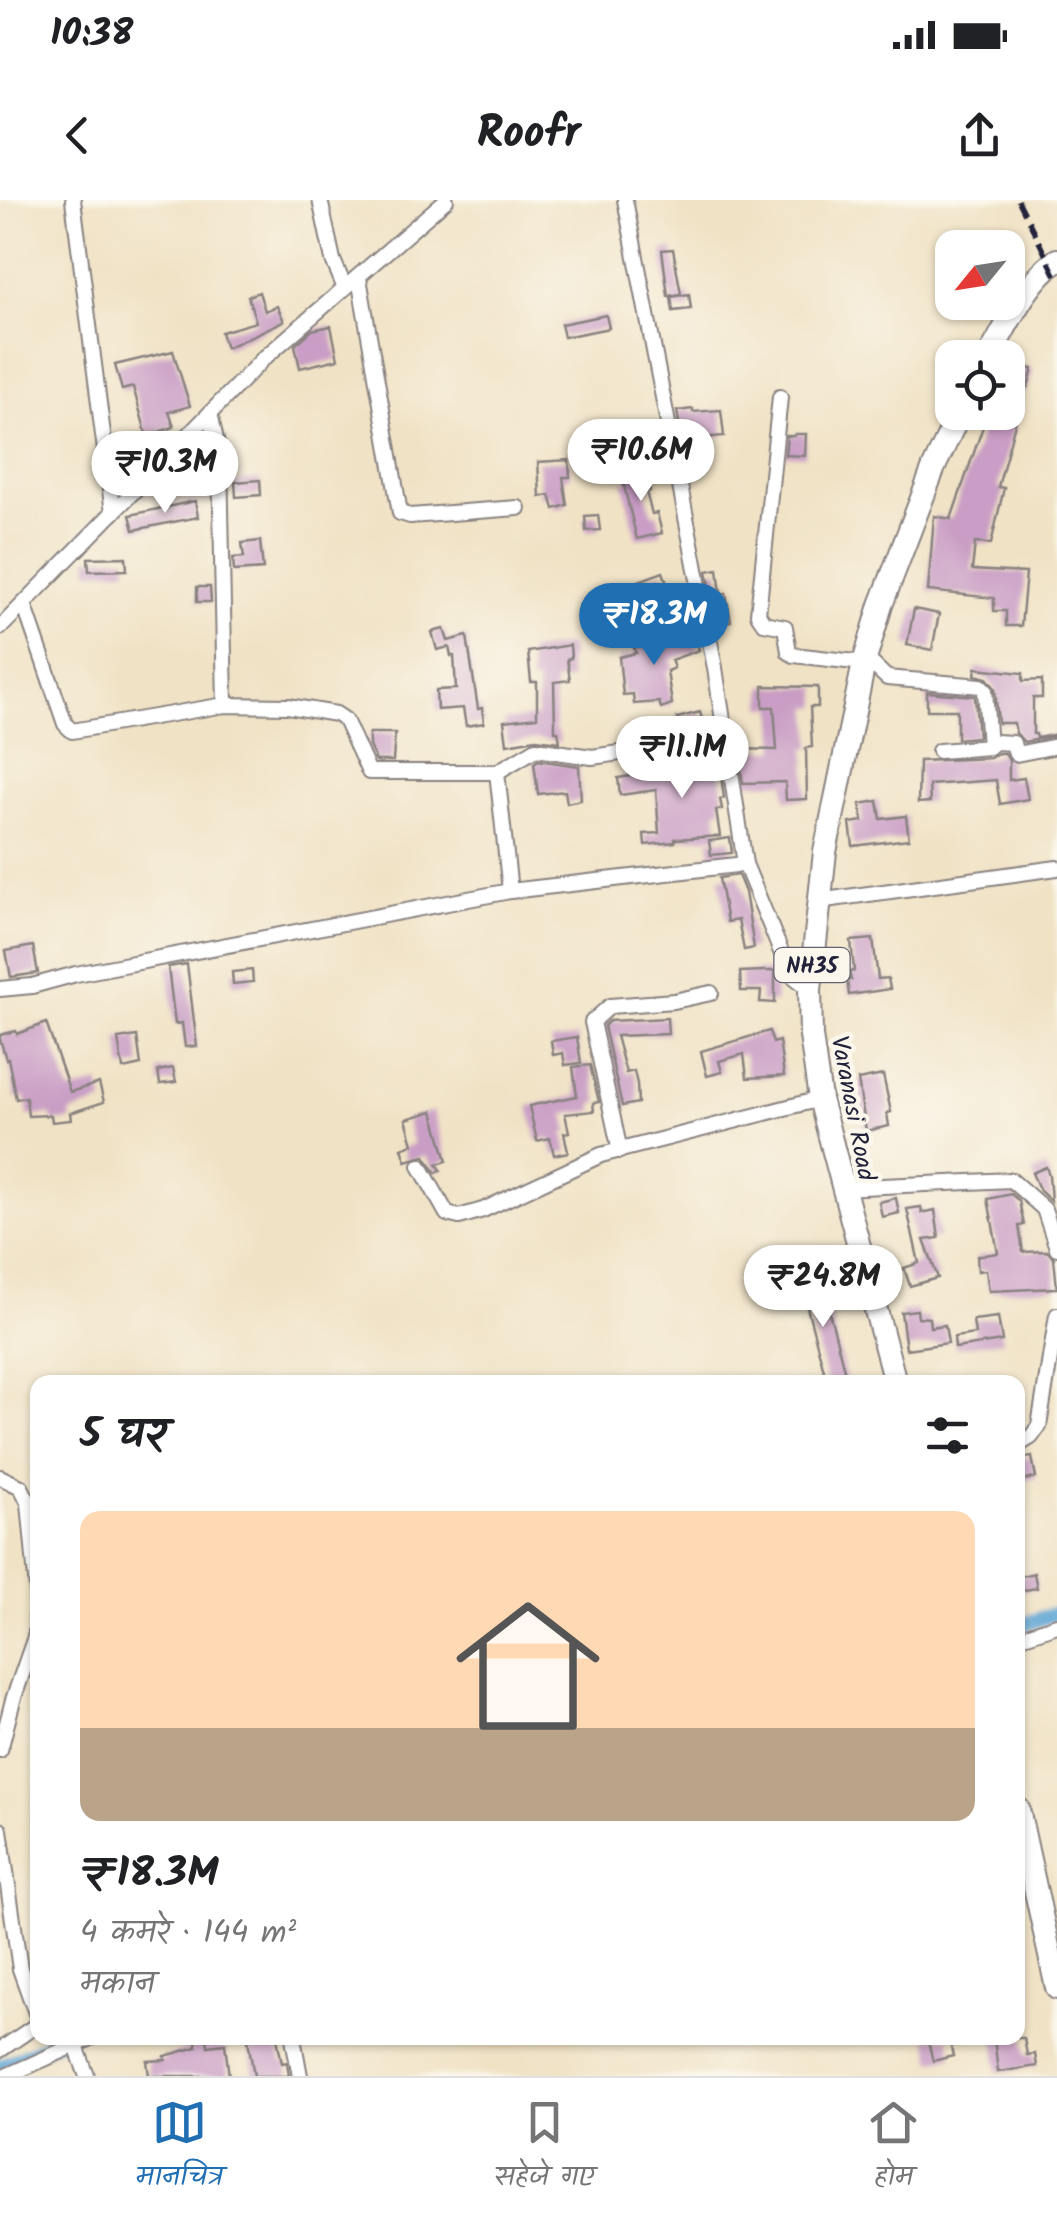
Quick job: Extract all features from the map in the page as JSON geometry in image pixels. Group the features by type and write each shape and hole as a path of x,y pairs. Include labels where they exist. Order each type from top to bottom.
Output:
{"highway":[{"path":"999,340 1041,275 1057,260"},
{"name":"Varanasi Road","path":"893,1375 820,1099 810,1036 810,989 818,901 865,661 881,605 951,430"},
{"path":"1025,1845 1057,1988"}],"street":[{"path":"73,200 113,513"},
{"path":"320,200 332,260 344,286"},
{"path":"0,628 262,359 446,200"},
{"path":"624,200 715,668 745,864 786,964 792,975 810,989"},
{"path":"359,278 400,513 410,516 518,508"},
{"path":"780,397 758,614 764,623 784,627 789,652 794,656 865,661 887,678 980,686 985,690 989,746"},
{"path":"210,413 220,458 225,706"},
{"path":"24,604 66,724 72,731 225,706 288,706 336,714 350,725 369,772 496,772 536,749 592,757 725,738"},
{"path":"939,751 996,742 1012,743 1016,754 1057,746"},
{"path":"496,772 510,891"},
{"path":"0,988 32,986 76,974 510,891 745,864"},
{"path":"818,901 1057,868"},
{"path":"620,1151 592,1022 610,1006 674,1001 711,993"},
{"path":"420,1166 447,1214 459,1217 482,1210 583,1160 820,1099"},
{"path":"841,1188 1011,1180 1044,1209 1057,1248"},
{"path":"1025,1442 1039,1426 1057,1314"},
{"path":"0,1477 21,1487 30,1522"},
{"path":"1025,1636 1057,1625"},
{"path":"0,1750 30,1650"},
{"path":"0,1830 20,1969 30,1998"},
{"path":"0,2050 30,2028"},
{"path":"294,2045 300,2076"},
{"path":"6,2076 76,2046 87,2076"}],"building":[{"path":"673,249 681,294 668,296 662,250"},
{"path":"259,292 265,311 277,306 284,321 226,348 221,332 256,322 248,296"},
{"path":"689,294 691,309 673,311 671,297"},
{"path":"606,315 609,328 564,337 561,324"},
{"path":"331,326 338,359 300,368 295,345 312,330"},
{"path":"173,351 190,406 169,412 174,427 147,436 133,387 122,390 115,365"},
{"path":"1025,367 1033,369 1028,387 1025,386"},
{"path":"721,410 724,436 703,438 704,460 691,462 677,411"},
{"path":"982,430 1013,430 998,487 1004,488 991,544 975,543 972,570 1026,573 1021,626 1006,626 1006,611 994,611 994,598 928,591 934,516 951,519"},
{"path":"806,434 805,456 785,455 787,436"},
{"path":"569,460 570,477 563,477 567,505 554,509 550,495 540,497 538,462"},
{"path":"644,463 650,491 646,492 662,533 637,539 623,482 629,481 627,473 634,472 632,466"},
{"path":"260,480 261,495 236,497 235,482"},
{"path":"195,501 198,517 134,530 130,515"},
{"path":"598,515 600,530 586,531 585,516"},
{"path":"260,541 263,569 234,571 233,558 244,557 242,543"},
{"path":"126,557 127,570 89,571 88,558"},
{"path":"718,569 721,594 726,593 731,621 717,623 707,571"},
{"path":"663,572 669,588 642,599 636,582"},
{"path":"197,587 210,587 211,602 197,602"},
{"path":"914,609 939,614 932,650 907,645"},
{"path":"444,629 448,641 467,636 478,709 482,708 484,723 466,726 463,708 437,710 436,690 456,689 454,656 449,647 437,650 432,632"},
{"path":"679,631 681,637 693,632 699,650 671,660 674,668 667,671 672,704 661,708 659,702 634,704 633,694 623,695 619,657 636,653 634,648 655,642 654,638"},
{"path":"570,645 570,680 554,682 555,731 560,742 536,739 507,744 504,721 537,717 537,682 531,682 528,652"},
{"path":"976,668 1023,673 1023,681 1042,680 1042,698 1033,698 1033,734 1037,738 1057,736 1024,742 1014,723 998,723 995,688 987,678 975,675"},
{"path":"763,686 818,687 818,707 810,707 812,747 806,748 807,799 786,800 785,782 743,783 738,749 777,750 774,707 763,707"},
{"path":"927,692 975,696 978,737 957,739 957,710 927,710"},
{"path":"700,712 705,730 681,734 677,718"},
{"path":"369,733 395,733 393,761 376,761 369,746"},
{"path":"1005,753 1009,761 1009,780 1024,778 1028,799 1000,804 996,780 929,785 930,802 918,803 919,761 990,758"},
{"path":"538,760 579,766 581,800 567,803 565,791 538,794 534,763"},
{"path":"719,762 724,798 720,799 722,809 716,810 720,836 645,845 644,834 659,833 656,790 620,795 618,778"},
{"path":"878,801 881,819 906,816 909,839 853,846 850,823 863,821 860,804"},
{"path":"730,838 732,853 711,855 709,841"},
{"path":"738,875 745,892 754,948 744,950 738,920 727,922 719,878"},
{"path":"873,939 878,979 888,978 890,989 849,995 847,980 851,980 849,972 854,971 851,941"},
{"path":"33,946 38,973 11,977 6,951"},
{"path":"187,964 197,1046 185,1047 182,1023 175,1024 168,967"},
{"path":"252,970 253,982 233,984 232,972"},
{"path":"775,971 775,1003 760,1002 761,991 741,991 740,972"},
{"path":"667,1018 668,1034 616,1036 626,1073 634,1071 637,1084 638,1103 622,1106 604,1026 609,1021"},
{"path":"46,1023 70,1092 99,1083 104,1102 70,1113 71,1120 52,1122 51,1115 28,1116 26,1097 16,1099 0,1039 0,1035 16,1031 17,1034"},
{"path":"769,1031 773,1043 779,1041 784,1076 747,1078 744,1054 719,1061 722,1072 707,1076 701,1051"},
{"path":"137,1036 141,1065 123,1069 118,1039"},
{"path":"577,1037 581,1063 565,1065 563,1053 553,1055 551,1041"},
{"path":"590,1065 599,1102 593,1103 594,1111 565,1114 568,1152 554,1155 550,1138 537,1141 529,1106 577,1096 573,1067"},
{"path":"173,1068 176,1082 160,1084 158,1071"},
{"path":"883,1075 891,1112 887,1113 889,1126 866,1131 858,1080"},
{"path":"433,1111 447,1161 437,1164 441,1170 436,1173 425,1156 406,1161 402,1148 413,1144 406,1119"},
{"path":"1046,1167 1051,1201 1040,1191 1032,1173"},
{"path":"1011,1194 1019,1201 1024,1225 1019,1226 1023,1252 1047,1251 1054,1258 1057,1288 989,1291 986,1270 978,1271 977,1256 998,1253 988,1199"},
{"path":"896,1198 899,1213 882,1217 879,1202"},
{"path":"921,1207 922,1213 935,1210 939,1238 924,1240 938,1278 910,1286 904,1268 919,1263 907,1209"},
{"path":"819,1276 845,1375 825,1375 800,1281"},
{"path":"917,1310 918,1317 929,1318 930,1327 945,1325 948,1343 906,1349 901,1312"},
{"path":"998,1317 1002,1341 955,1348 954,1337 975,1334 973,1320"},
{"path":"1032,1457 1036,1478 1025,1480 1025,1458"},
{"path":"1034,1573 1037,1588 1025,1590 1025,1575"},
{"path":"1025,2044 1027,2055 1035,2054 1037,2066 998,2072 995,2045"},
{"path":"225,2045 229,2076 149,2076 147,2061 166,2060 165,2056 197,2047"},
{"path":"249,2045 278,2045 289,2076 254,2076"},
{"path":"929,2045 951,2045 953,2056 933,2061"}],"waterway":[{"path":"1025,1624 1057,1613"},
{"path":"0,2067 49,2045"}],"railway":[{"path":"1018,200 1057,278"}]}
